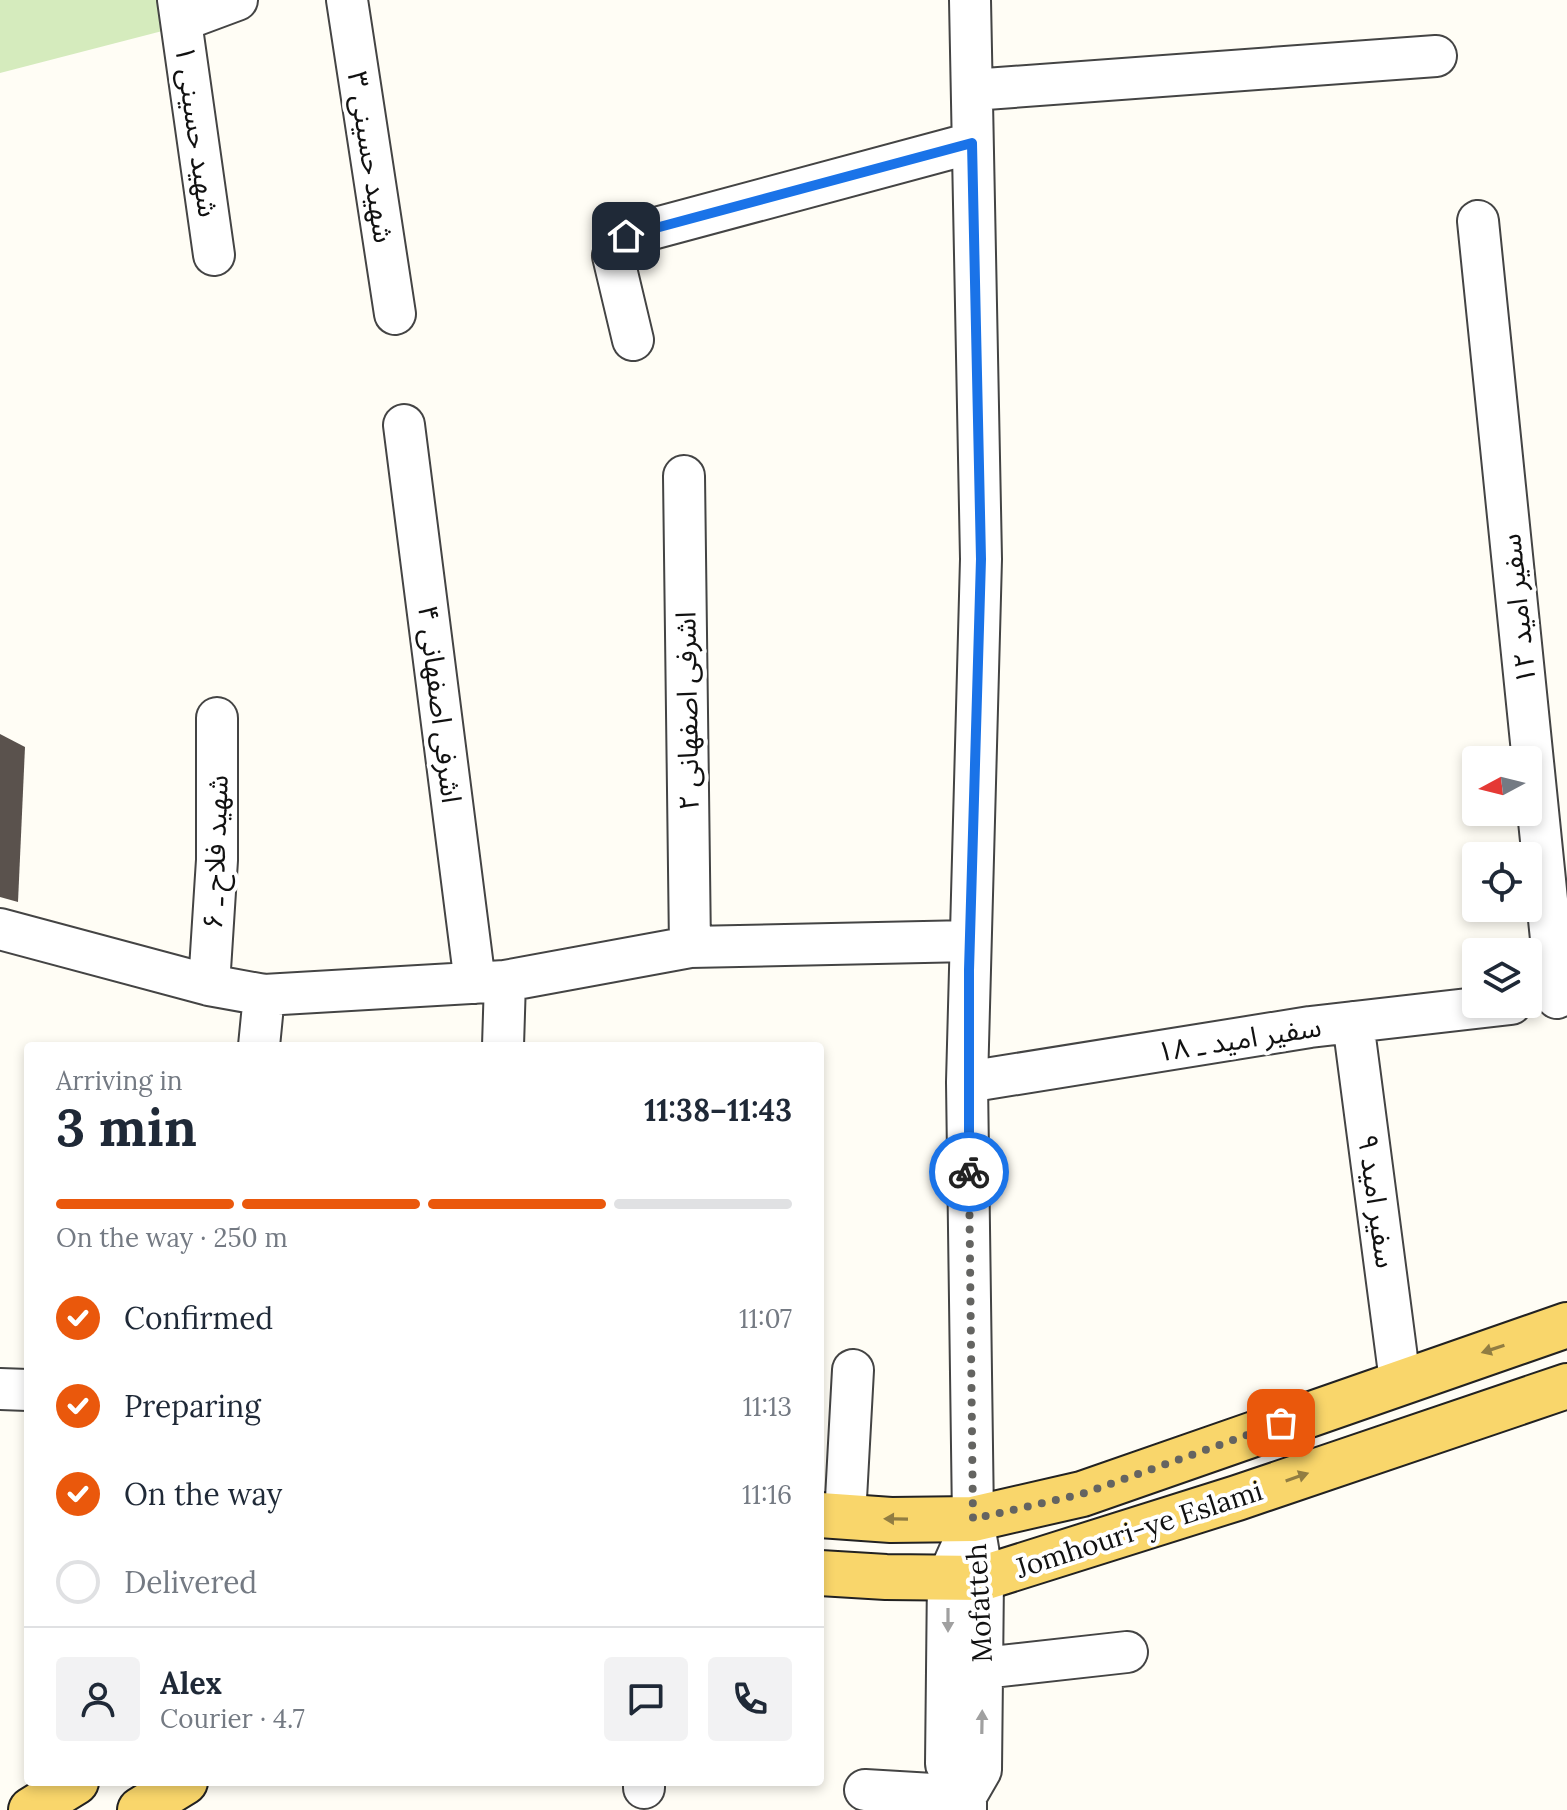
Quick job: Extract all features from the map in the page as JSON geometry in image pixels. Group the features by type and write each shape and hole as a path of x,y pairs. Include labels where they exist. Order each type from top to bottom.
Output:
{"main road":[{"name":"Jomhouri-ye Eslami","path":"832,1516 891,1520 973,1519 1082,1494 1567,1325"},
{"name":"Jomhouri-ye Eslami","path":"824,1573 966,1578 1209,1507 1567,1386"},
{"path":"31,1810 70,1786"},
{"path":"140,1810 179,1786"}],"street":[{"path":"178,4 194,16 237,0"},
{"name":"شهید حسینی ۳","path":"347,0 395,314"},
{"name":"Mofatteh","path":"966,1803 981,1770 983,1668 966,1578 973,1519 967,1082 981,559 970,0"},
{"name":"شهید حسینی ۱","path":"178,4 214,255"},
{"path":"972,90 1436,56"},
{"path":"633,340 613,256 626,236 972,143"},
{"name":"سفیر امید ۱۲","path":"1478,221 1551,999"},
{"name":"اشرفی اصفهانی ۴","path":"404,425 490,982 502,1042"},
{"name":"اشرفی اصفهانی ۲","path":"684,476 690,947"},
{"name":"شهید فلاح ـ ۶","path":"209,985 217,860 217,718"},
{"path":"0,929 209,985 264,995 490,982 690,947 970,941"},
{"path":"259,1042 264,995"},
{"name":"سفیر امید ـ ۱۸","path":"967,1082 1353,1022 1462,1010"},
{"name":"سفیر امید ۹","path":"1353,1022 1400,1381"},
{"path":"832,1516 853,1370"},
{"path":"0,1389 24,1390"},
{"path":"966,1578 946,1764 966,1803"},
{"path":"983,1668 1127,1652"},
{"path":"865,1790 966,1803"}],"green space":[{"path":"0,0 225,0 228,14 0,73"}],"building":[{"path":"0,734 25,747 18,902 0,897"}],"way so far":[{"path":"969,1172 973,1519 1082,1494 1281,1423"}],"route":[{"path":"626,236 972,143 981,559 969,970 969,1172"}]}
